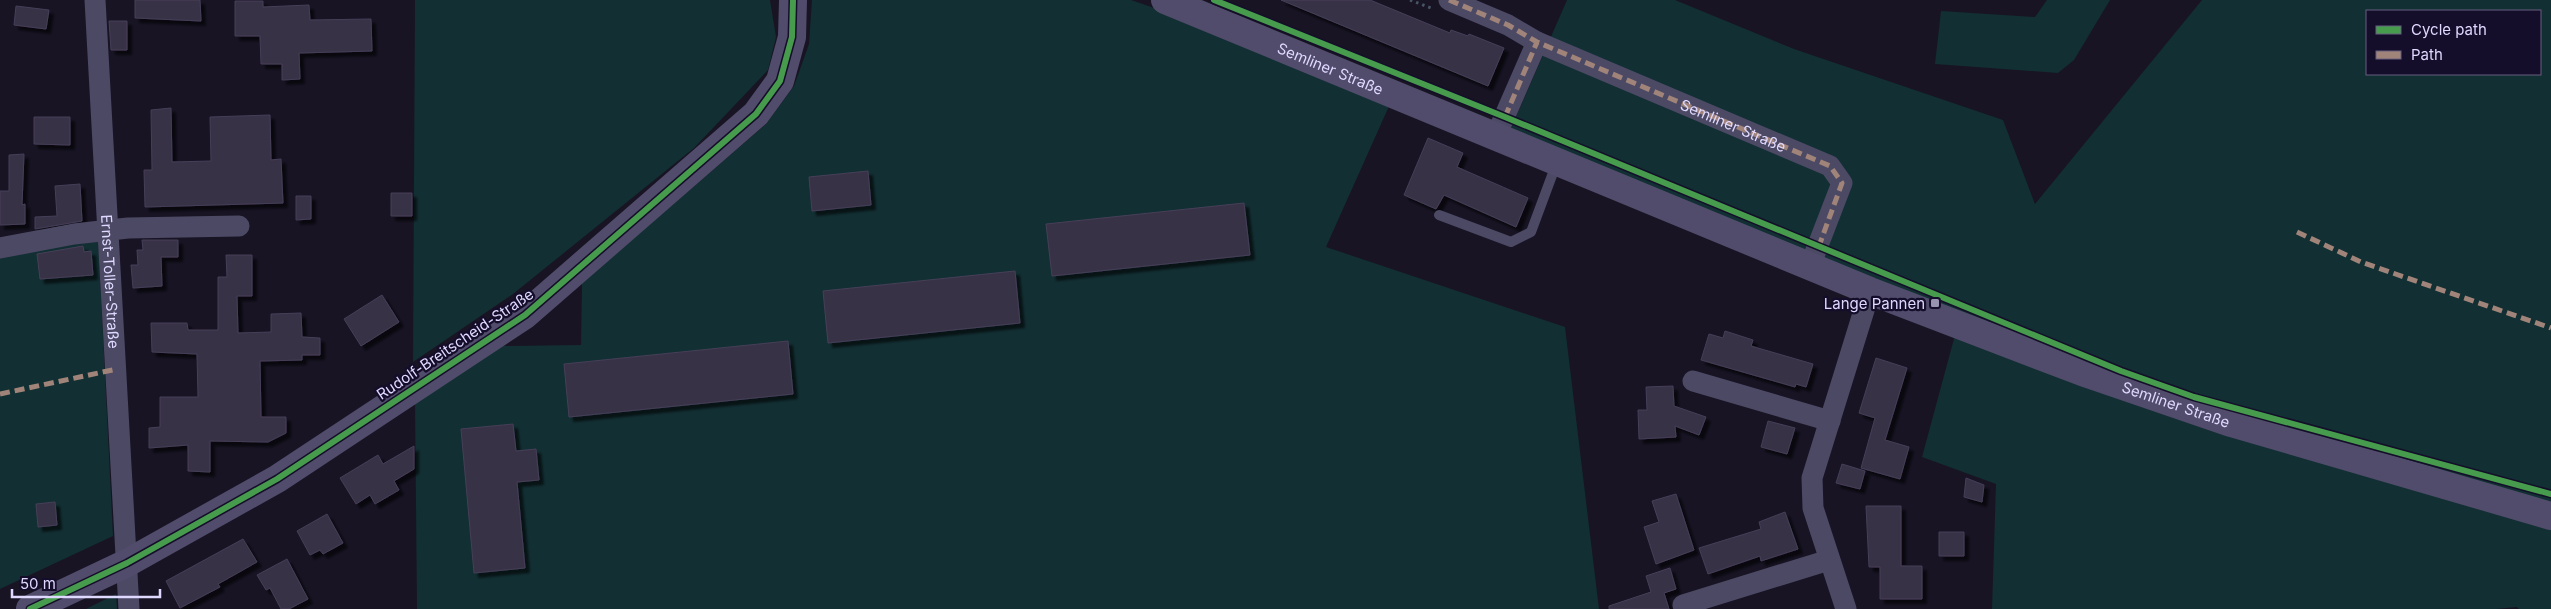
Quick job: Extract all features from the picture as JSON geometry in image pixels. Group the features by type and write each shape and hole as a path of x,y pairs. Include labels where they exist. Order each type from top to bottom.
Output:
{"street":[{"name":"Ernst-Toller-Straße","path":"95,0 129,609"},
{"name":"Rudolf-Breitscheid-Straße","path":"30,609 127,563 277,479 526,315 756,114 780,81 792,37 793,0"},
{"name":"Semliner Straße","path":"1449,0 1508,25 1538,42 1830,166 1842,183 1810,266"},
{"name":"Semliner Straße","path":"1181,3 1501,126 1558,161 1870,291 2082,372 2219,419 2551,516"},
{"path":"1501,126 1538,42"},
{"path":"0,248 108,230 239,226"},
{"path":"1846,609 1828,560 1813,508 1812,478 1870,291"},
{"path":"1693,381 1830,421"},
{"path":"1683,605 1828,560"}],"lane":[{"path":"1439,215 1510,242 1531,232 1558,161"}],"green space":[{"path":"415,0 770,0 776,37 768,70 694,148 513,294 413,362"},
{"path":"812,0 1131,0 1195,22 1390,104 1326,247 1565,327 1599,609 417,609 415,402 501,346 581,345 582,283 766,124 794,86 809,44"},
{"path":"1567,0 1675,0 1794,49 2003,120 2035,204 2202,0 2551,0 2551,503 2128,379 1509,133"},
{"path":"2047,0 2110,0 2074,60 2058,73 1935,64 1941,11 2035,17"},
{"path":"98,235 113,536 0,589 0,252"},
{"path":"1955,335 2551,527 2551,609 2519,609 2517,607 2496,609 1992,609 1996,484 1922,457"},
{"path":"116,594 117,609 86,609"}],"building":[{"path":"135,0 200,0 201,21 135,18"},
{"path":"1281,0 1370,0 1450,33 1451,30 1468,36 1469,34 1504,48 1488,86"},
{"path":"235,1 263,1 263,7 309,5 310,20 371,19 372,51 299,53 300,79 282,80 282,64 261,64 260,36 235,36"},
{"path":"16,6 49,10 46,29 14,25"},
{"path":"109,21 127,21 127,50 111,50"},
{"path":"171,108 172,162 211,161 210,117 270,115 271,160 281,159 283,203 145,207 144,170 152,170 151,110"},
{"path":"34,117 70,117 70,145 34,144"},
{"path":"1428,138 1463,153 1457,167 1528,198 1516,227 1444,195 1436,209 1404,195"},
{"path":"24,154 22,205 25,204 25,224 0,225 0,191 9,191 9,155"},
{"path":"868,171 871,205 812,211 809,177"},
{"path":"80,184 82,221 35,229 35,217 57,216 55,186"},
{"path":"391,193 412,193 412,216 391,216"},
{"path":"296,196 311,196 311,219 296,220"},
{"path":"1244,203 1250,255 1052,276 1046,224"},
{"path":"142,240 178,240 178,257 161,257 162,286 133,288 131,265 138,265 137,250 143,250"},
{"path":"83,246 84,252 91,251 93,275 40,279 37,254"},
{"path":"226,255 252,255 252,296 237,296 238,333 271,332 271,314 301,313 302,337 320,338 320,355 302,355 302,360 260,361 261,417 286,417 286,433 268,442 210,441 210,472 188,471 188,445 149,448 149,428 160,427 160,397 198,397 197,354 152,352 151,323 187,323 188,330 218,330 218,277 227,277"},
{"path":"1015,271 1020,323 828,343 823,291"},
{"path":"382,295 399,322 361,346 344,319"},
{"path":"1725,331 1753,340 1751,346 1813,364 1806,387 1796,384 1795,387 1701,360 1709,334 1723,338"},
{"path":"788,341 793,394 569,417 564,364"},
{"path":"1876,358 1907,368 1885,440 1909,447 1900,479 1861,468 1875,418 1859,413"},
{"path":"1673,386 1674,406 1706,417 1699,435 1675,426 1676,437 1639,439 1638,410 1647,410 1646,387"},
{"path":"1768,421 1795,428 1787,454 1761,447"},
{"path":"513,424 516,451 536,449 539,480 517,482 525,568 474,573 461,429"},
{"path":"414,446 414,469 394,481 399,490 375,504 370,495 356,504 340,478 378,455 383,464"},
{"path":"1842,464 1865,471 1860,489 1836,483"},
{"path":"1966,478 1984,485 1982,502 1964,497"},
{"path":"1676,494 1694,550 1656,564 1644,527 1659,522 1652,501"},
{"path":"55,502 57,525 38,527 36,504"},
{"path":"1866,506 1901,506 1901,566 1922,566 1922,599 1880,599 1880,567 1869,567"},
{"path":"1785,512 1798,549 1761,561 1760,556 1708,574 1699,548 1761,529 1759,522"},
{"path":"327,514 343,543 323,554 320,550 310,555 297,531"},
{"path":"1939,532 1964,532 1964,556 1939,556"},
{"path":"243,539 257,562 218,584 220,587 180,608 166,581"},
{"path":"287,559 308,599 289,609 281,609 270,588 266,590 257,575"},
{"path":"1670,568 1676,589 1664,593 1669,609 1609,609 1609,606 1651,592 1646,576"}],"marked path":[{"path":"1449,0 1508,25 1537,42 1830,166 1842,183 1819,246"},
{"path":"1505,117 1537,42"},
{"path":"2297,232 2361,262 2551,328"},
{"path":"0,394 117,369"}],"cycle path":[{"path":"30,609 127,563 277,479 525,315 756,114 780,81 792,37 793,0"},
{"path":"1214,0 1505,117 2121,371 2194,397 2551,494"}],"place":[{"name":"Lange Pannen","path":"1935,303"}]}
